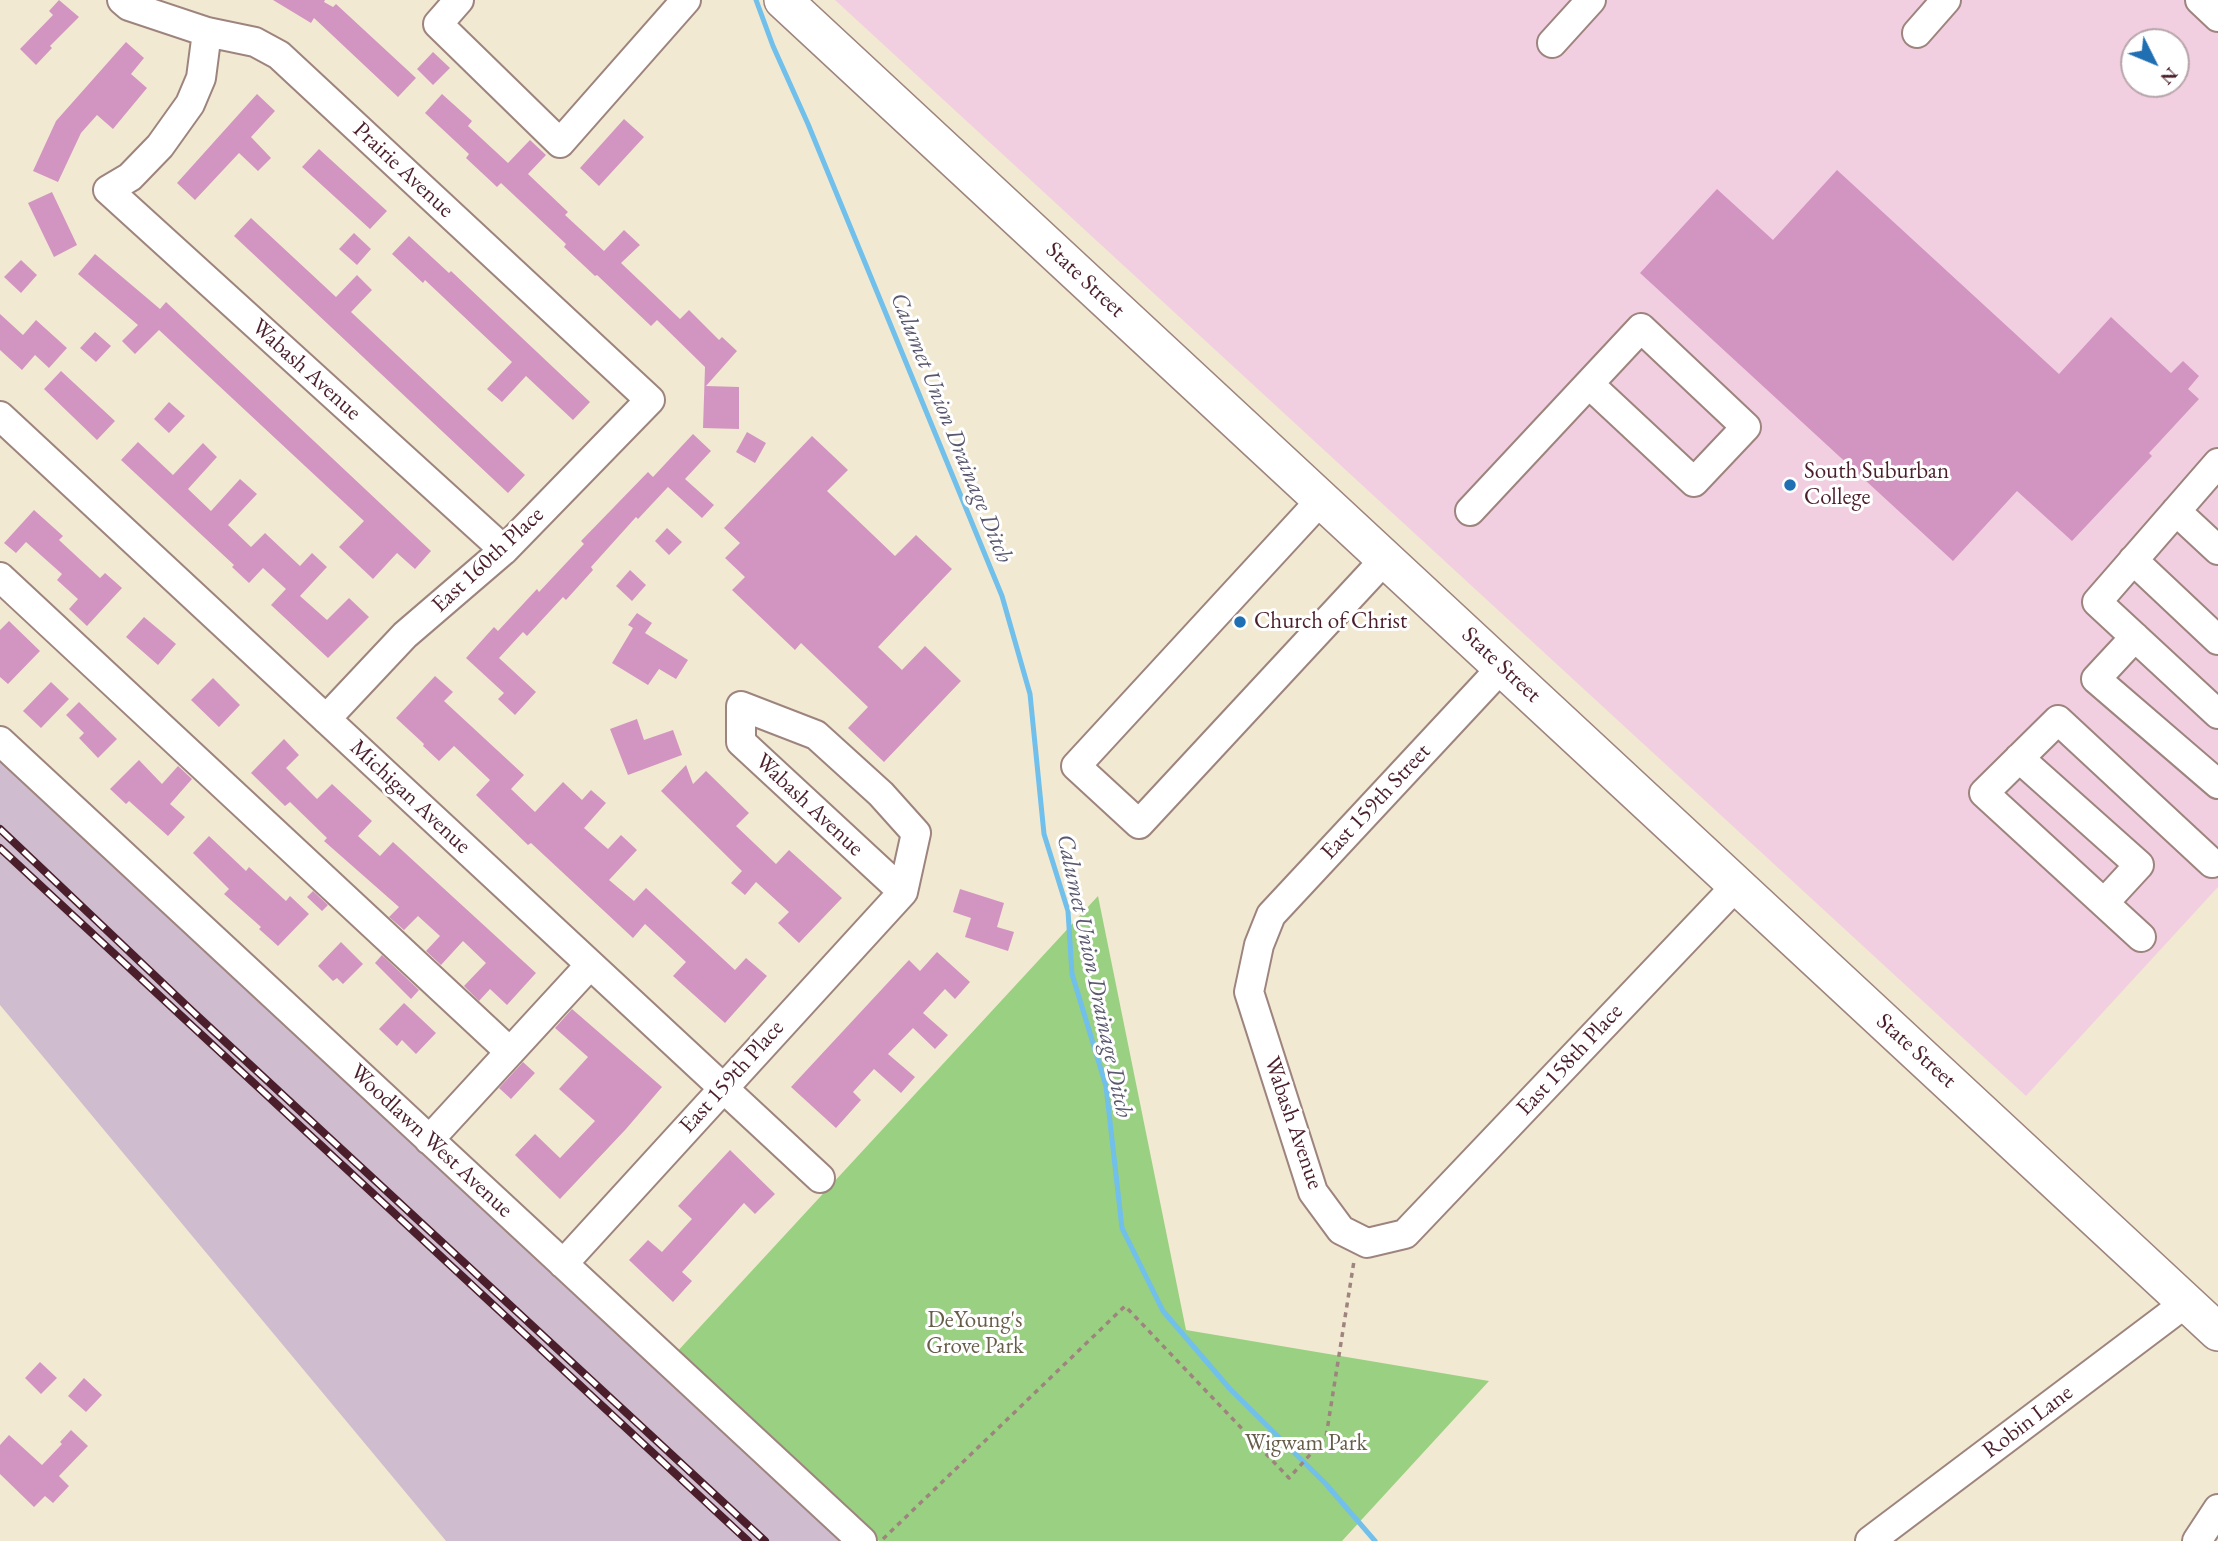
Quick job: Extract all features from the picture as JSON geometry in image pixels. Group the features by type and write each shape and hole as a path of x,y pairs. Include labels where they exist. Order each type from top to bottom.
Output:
{"main road":[{"name":"State Street","path":"783,0 2218,1332"}],"street":[{"name":"Prairie Avenue","path":"122,0 129,6 207,32 255,42 292,65 650,400"},
{"path":"459,0 438,24 560,143 686,0"},
{"path":"1552,43 1591,0"},
{"path":"1917,33 1946,0"},
{"path":"2200,0 2218,17"},
{"name":"Wabash Avenue","path":"207,32 201,78 190,104 160,146 130,177 108,190 504,550"},
{"path":"1469,511 1641,328 1746,427 1694,482 1589,384"},
{"name":"East 160th Place","path":"326,719 405,635 504,550 650,400"},
{"name":"Michigan Avenue","path":"0,416 820,1178"},
{"path":"2216,467 2097,602 2218,714"},
{"path":"1321,500 1076,766 1139,824 1386,558"},
{"path":"2176,510 2218,550"},
{"path":"2133,560 2218,640"},
{"path":"0,577 510,1052"},
{"path":"2135,637 2096,679 2218,784"},
{"name":"East 159th Street","path":"1259,945 1271,915 1503,666"},
{"name":"Wabash Avenue","path":"741,706 816,735 881,793 916,833 903,892 741,742 741,706"},
{"path":"2141,937 1984,793 2057,720 2212,863"},
{"name":"Woodlawn West Avenue","path":"0,741 862,1541"},
{"path":"2020,758 2139,865 2104,903"},
{"name":"East 158th Place","path":"1357,1238 1367,1242 1405,1234 1736,886"},
{"name":"East 159th Place","path":"563,1264 903,892"},
{"name":"Wabash Avenue","path":"1259,945 1250,992 1312,1192 1341,1230 1357,1238"},
{"path":"429,1139 590,965"},
{"name":"Robin Lane","path":"1870,1541 2186,1302"},
{"path":"2197,1541 2218,1509"}],"path":[{"path":"880,1541 1125,1306 1289,1478 1326,1437 1357,1238"}],"shaded area":[{"name":"South Suburban College","path":"835,0 2218,0 2218,887 2026,1096"},
{"path":"0,730 862,1541 446,1541 0,1005"}],"green space":[{"name":"DeYoung's Grove Park","path":"1098,896 1186,1330 1489,1381 1342,1541 879,1541 675,1354"}],"building":[{"path":"59,0 79,17 50,46 52,48 36,65 20,49 53,15 49,11"},
{"path":"273,0 325,0 324,2 333,7 336,4 416,78 398,97 314,18 311,23"},
{"path":"126,42 144,58 131,74 147,88 113,129 97,115 81,133 58,182 33,171 56,121"},
{"path":"433,52 450,68 433,85 417,69"},
{"path":"257,94 275,111 251,137 271,158 258,171 239,153 195,200 177,183"},
{"path":"442,94 472,121 468,126 508,163 530,140 546,155 528,174 568,212 565,215 604,251 624,230 640,245 621,263 680,319 689,310 719,340 722,337 737,351 706,386 739,387 739,429 703,428 705,367 657,320 651,326 564,247 566,244 501,183 497,187 466,158 469,154 425,113"},
{"path":"624,119 644,137 599,186 580,168"},
{"path":"319,149 387,211 370,229 302,167"},
{"name":"South Suburban College","path":"1837,170 2059,374 2111,317 2171,373 2183,361 2199,376 2188,389 2199,399 2149,453 2152,456 2072,541 2017,491 1953,561 1640,273 1717,189 1773,240"},
{"path":"52,192 77,245 54,257 28,203"},
{"path":"251,218 336,297 357,275 372,290 351,312 525,475 508,493 234,236"},
{"path":"354,233 371,249 357,265 339,249"},
{"path":"409,236 449,273 451,271 590,402 573,420 526,376 502,402 487,389 512,362 425,280 423,283 392,254"},
{"path":"95,254 160,309 166,302 431,551 415,569 397,553 373,579 339,547 364,521 159,330 135,354 122,341 138,325 78,274"},
{"path":"21,260 37,275 21,293 4,277"},
{"path":"0,314 23,335 36,320 67,348 49,368 35,355 22,370 0,350"},
{"path":"95,332 111,346 96,362 80,348"},
{"path":"61,371 115,421 97,440 44,389"},
{"path":"169,402 185,416 169,433 154,419"},
{"path":"747,432 766,443 755,463 736,452"},
{"path":"693,434 711,451 685,479 714,505 702,518 668,487 638,519 636,517 591,567 593,570 566,600 563,597 527,636 523,632 499,658 536,692 515,715 498,699 504,693 466,658 494,627 498,631 537,589 539,592 584,544 581,541 648,472 653,477"},
{"path":"812,436 848,470 827,491 895,556 916,535 952,569 878,647 902,670 925,646 961,681 884,762 848,728 868,707 801,643 795,650 732,590 745,577 725,558 740,543 724,528"},
{"path":"138,442 173,475 203,443 217,457 188,489 211,511 240,479 257,494 228,525 251,547 265,533 300,566 312,553 327,567 300,596 327,620 349,598 369,617 328,658 271,605 286,589 263,568 249,583 232,567 234,565 121,460"},
{"path":"34,510 63,536 59,540 100,578 105,573 122,588 87,626 69,609 78,599 57,580 62,574 26,542 16,553 4,543"},
{"path":"667,528 682,542 669,555 655,541"},
{"path":"630,570 646,585 632,601 616,586"},
{"path":"637,613 652,623 645,633 688,660 676,679 659,669 648,685 612,663 633,628 628,625"},
{"path":"144,617 176,644 158,665 126,637"},
{"path":"9,621 40,651 8,684 0,677 0,630"},
{"path":"435,676 453,692 444,701 524,775 511,789 535,812 563,782 582,800 591,790 606,803 584,828 608,849 621,835 637,850 609,880 634,901 646,888 735,970 746,958 767,976 725,1023 673,976 686,962 645,924 633,938 476,795 490,780 454,746 439,761 396,718"},
{"path":"213,678 240,705 219,727 191,700"},
{"path":"51,682 69,699 41,728 23,711"},
{"path":"79,702 117,739 98,758 79,738 84,733 66,715"},
{"path":"637,719 644,740 673,730 682,755 628,775 610,729"},
{"path":"284,739 299,755 286,768 317,799 332,784 372,821 358,836 380,856 393,842 536,973 507,1005 490,989 479,1001 464,986 486,963 463,941 441,965 426,951 440,936 418,916 404,930 389,917 399,907 324,841 327,838 290,802 285,806 251,773"},
{"path":"139,760 162,784 178,766 192,779 170,804 185,817 168,836 129,801 126,804 110,789"},
{"path":"686,765 693,784 706,771 749,813 736,826 776,864 789,850 842,898 799,943 778,923 789,912 756,882 745,895 731,883 742,871 661,791"},
{"path":"209,836 246,871 249,867 286,901 290,896 309,914 278,946 224,894 229,889 193,853"},
{"path":"960,889 1004,903 997,927 1014,932 1008,951 965,937 971,918 953,912"},
{"path":"313,891 328,905 322,911 307,897"},
{"path":"341,942 363,964 343,984 337,978 333,981 318,966"},
{"path":"937,952 970,982 955,999 945,989 923,1013 948,1035 935,1049 913,1028 888,1054 915,1077 901,1093 874,1069 853,1092 861,1100 836,1128 791,1087 909,960 920,971"},
{"path":"382,955 419,990 411,999 375,963"},
{"path":"404,1003 436,1033 416,1054 402,1040 397,1046 379,1029"},
{"path":"572,1009 662,1087 560,1199 515,1155 535,1134 560,1158 595,1121 559,1089 588,1057 555,1028"},
{"path":"523,1062 535,1073 511,1099 499,1088"},
{"path":"730,1150 775,1194 755,1214 744,1203 682,1272 692,1281 673,1302 629,1260 648,1240 662,1252 692,1219 678,1206"},
{"path":"40,1362 57,1378 41,1394 25,1378"},
{"path":"84,1378 102,1395 86,1412 68,1396"},
{"path":"71,1430 88,1446 59,1476 69,1486 53,1503 45,1496 34,1507 0,1474 0,1445 9,1435 42,1465"}],"waterway":[{"name":"Calumet Union Drainage Ditch","path":"756,0 1002,596 1030,694 1044,834 1068,911 1072,974 1106,1086 1122,1228 1163,1311 1230,1389 1325,1483 1375,1541"}],"railway":[{"path":"0,829 192,1011 765,1541"},
{"path":"0,848 748,1541"}],"place":[{"name":"South Suburban College","path":"1790,485"},
{"name":"Church of Christ","path":"1240,622"}],"park label":[{"name":"Wigwam Park","path":"1306,1444"}]}
